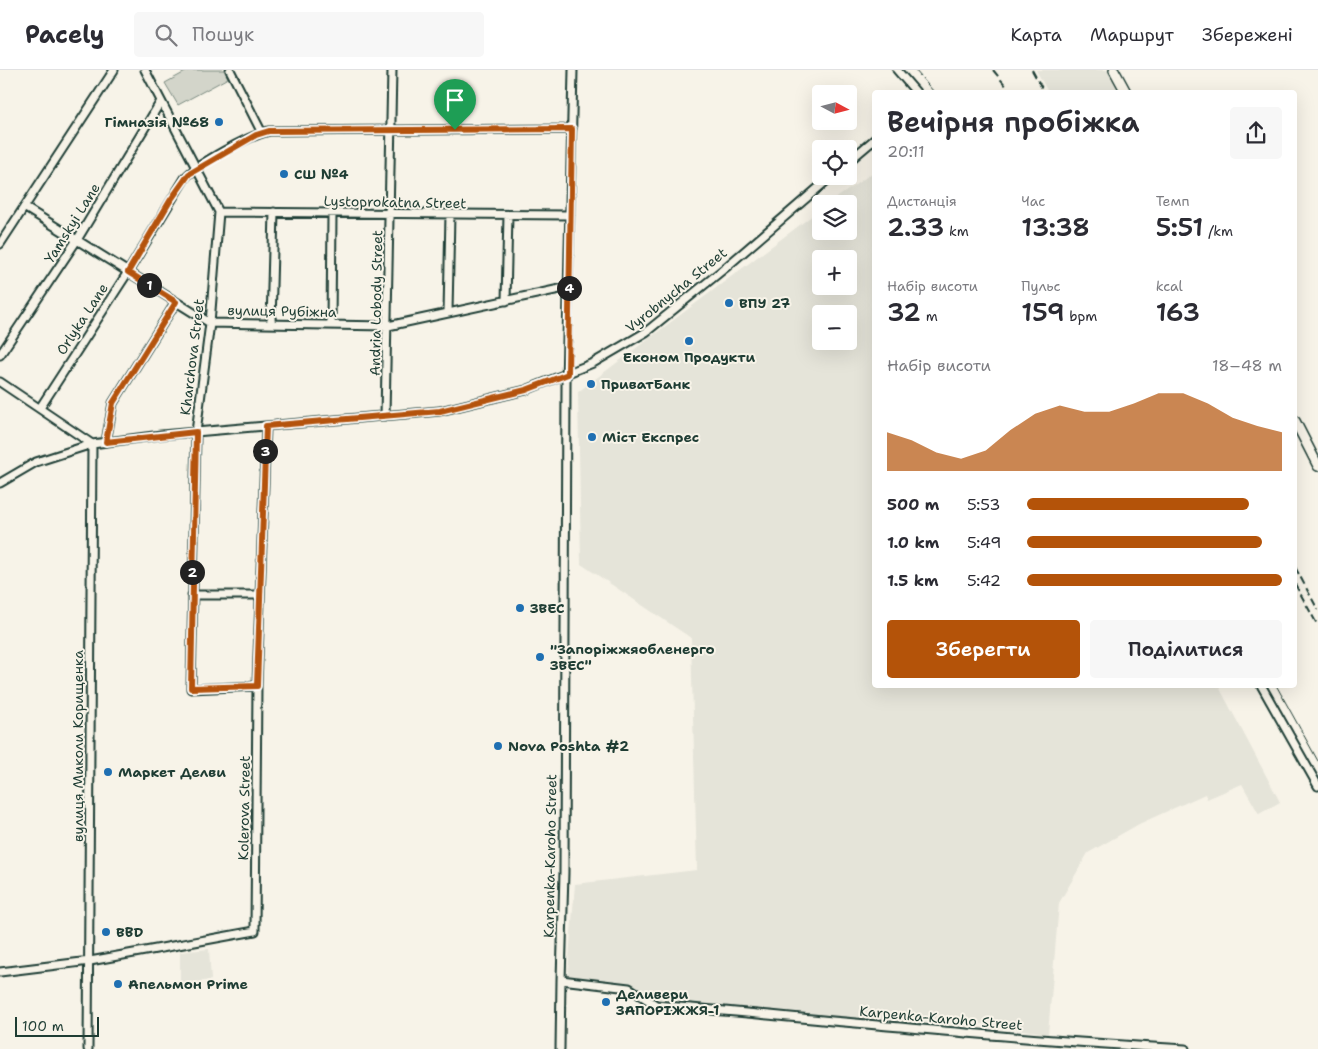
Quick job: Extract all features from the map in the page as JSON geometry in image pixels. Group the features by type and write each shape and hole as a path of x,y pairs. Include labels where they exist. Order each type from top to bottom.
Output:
{"main road":[{"path":"1114,70 1125,90"},
{"path":"1297,425 1318,466"}],"street":[{"path":"0,244 114,70"},
{"path":"145,70 219,212"},
{"path":"230,70 262,133"},
{"name":"Andria Lobody Street","path":"385,416 392,70"},
{"name":"Karpenka-Karoho Street","path":"573,70 568,374 564,872 561,980 629,988 656,1006 936,1029 1062,1042 1185,1049"},
{"path":"897,70 914,90"},
{"name":"Yamskyi Lane","path":"0,355 77,240 161,101"},
{"path":"195,168 262,133 572,129"},
{"path":"857,155 872,142"},
{"name":"Orlyka Lane","path":"40,408 128,272 176,190 195,168"},
{"name":"Vyrobnycha Street","path":"0,483 36,462 92,444 196,432 440,411 526,390 568,374 621,348 646,332 725,268 822,185"},
{"name":"вулиця Рубіжна","path":"24,207 210,323 388,326 569,287"},
{"name":"Lystoprokatna Street","path":"219,212 570,214"},
{"name":"Kharchova Street","path":"219,212 210,323 196,432 191,688 257,686"},
{"path":"271,324 274,212"},
{"path":"331,325 332,214"},
{"path":"448,313 450,214"},
{"path":"506,301 508,215"},
{"path":"106,442 113,403 176,302"},
{"path":"0,382 92,444"},
{"name":"Kolerova Street","path":"0,972 90,961 255,931 257,686 266,426"},
{"name":"вулиця Миколи Корищенка","path":"88,1049 92,444"},
{"path":"192,595 260,595"},
{"path":"1263,688 1318,786"},
{"path":"560,1049 561,980"}],"shaded area":[{"path":"189,70 224,70 228,78 178,105 165,83"},
{"path":"1036,70 1111,70 1121,90 1047,90"},
{"path":"872,173 872,688 1220,688 1280,802 1259,814 1242,784 1207,799 1205,794 1139,824 1088,853 1059,903 1048,1034 985,1024 796,1019 662,1007 640,995 567,984 575,884 697,870 691,638 581,564 578,392 812,216 812,240 857,240 857,195 841,195"},
{"path":"209,949 211,980 180,984 180,952"}],"tram line":[{"path":"915,70 932,90"},
{"path":"1278,688 1318,761"}],"railway":[{"path":"993,70 1009,90"},
{"path":"1032,70 1043,90"},
{"path":"1297,571 1318,610"},
{"path":"1297,588 1318,626"}],"place":[{"name":"Гімназія №68","path":"219,122"},
{"name":"СШ №4","path":"284,174"},
{"name":"ВПУ 27","path":"729,303"},
{"name":"Економ Продукти","path":"689,341"},
{"name":"ПриватБанк","path":"591,384"},
{"name":"Мiст Експрес","path":"592,437"},
{"name":"ЗВЕС","path":"520,608"},
{"name":"\"Запоріжжяобленерго ЗВЕС\"","path":"540,657"},
{"name":"Nova Poshta #2","path":"498,746"},
{"name":"Маркет Делви","path":"108,772"},
{"name":"BBD","path":"106,932"},
{"name":"Апельмон Prime","path":"118,984"},
{"name":"Деливери ЗАПОРІЖЖЯ-1","path":"606,1002"}],"route":[{"path":"572,129 568,374 526,390 495,399 440,411 266,426 257,686 191,688 196,432 106,442 113,403 176,302 128,272 185,178 195,168 256,135 269,131 455,130 572,129"}]}
